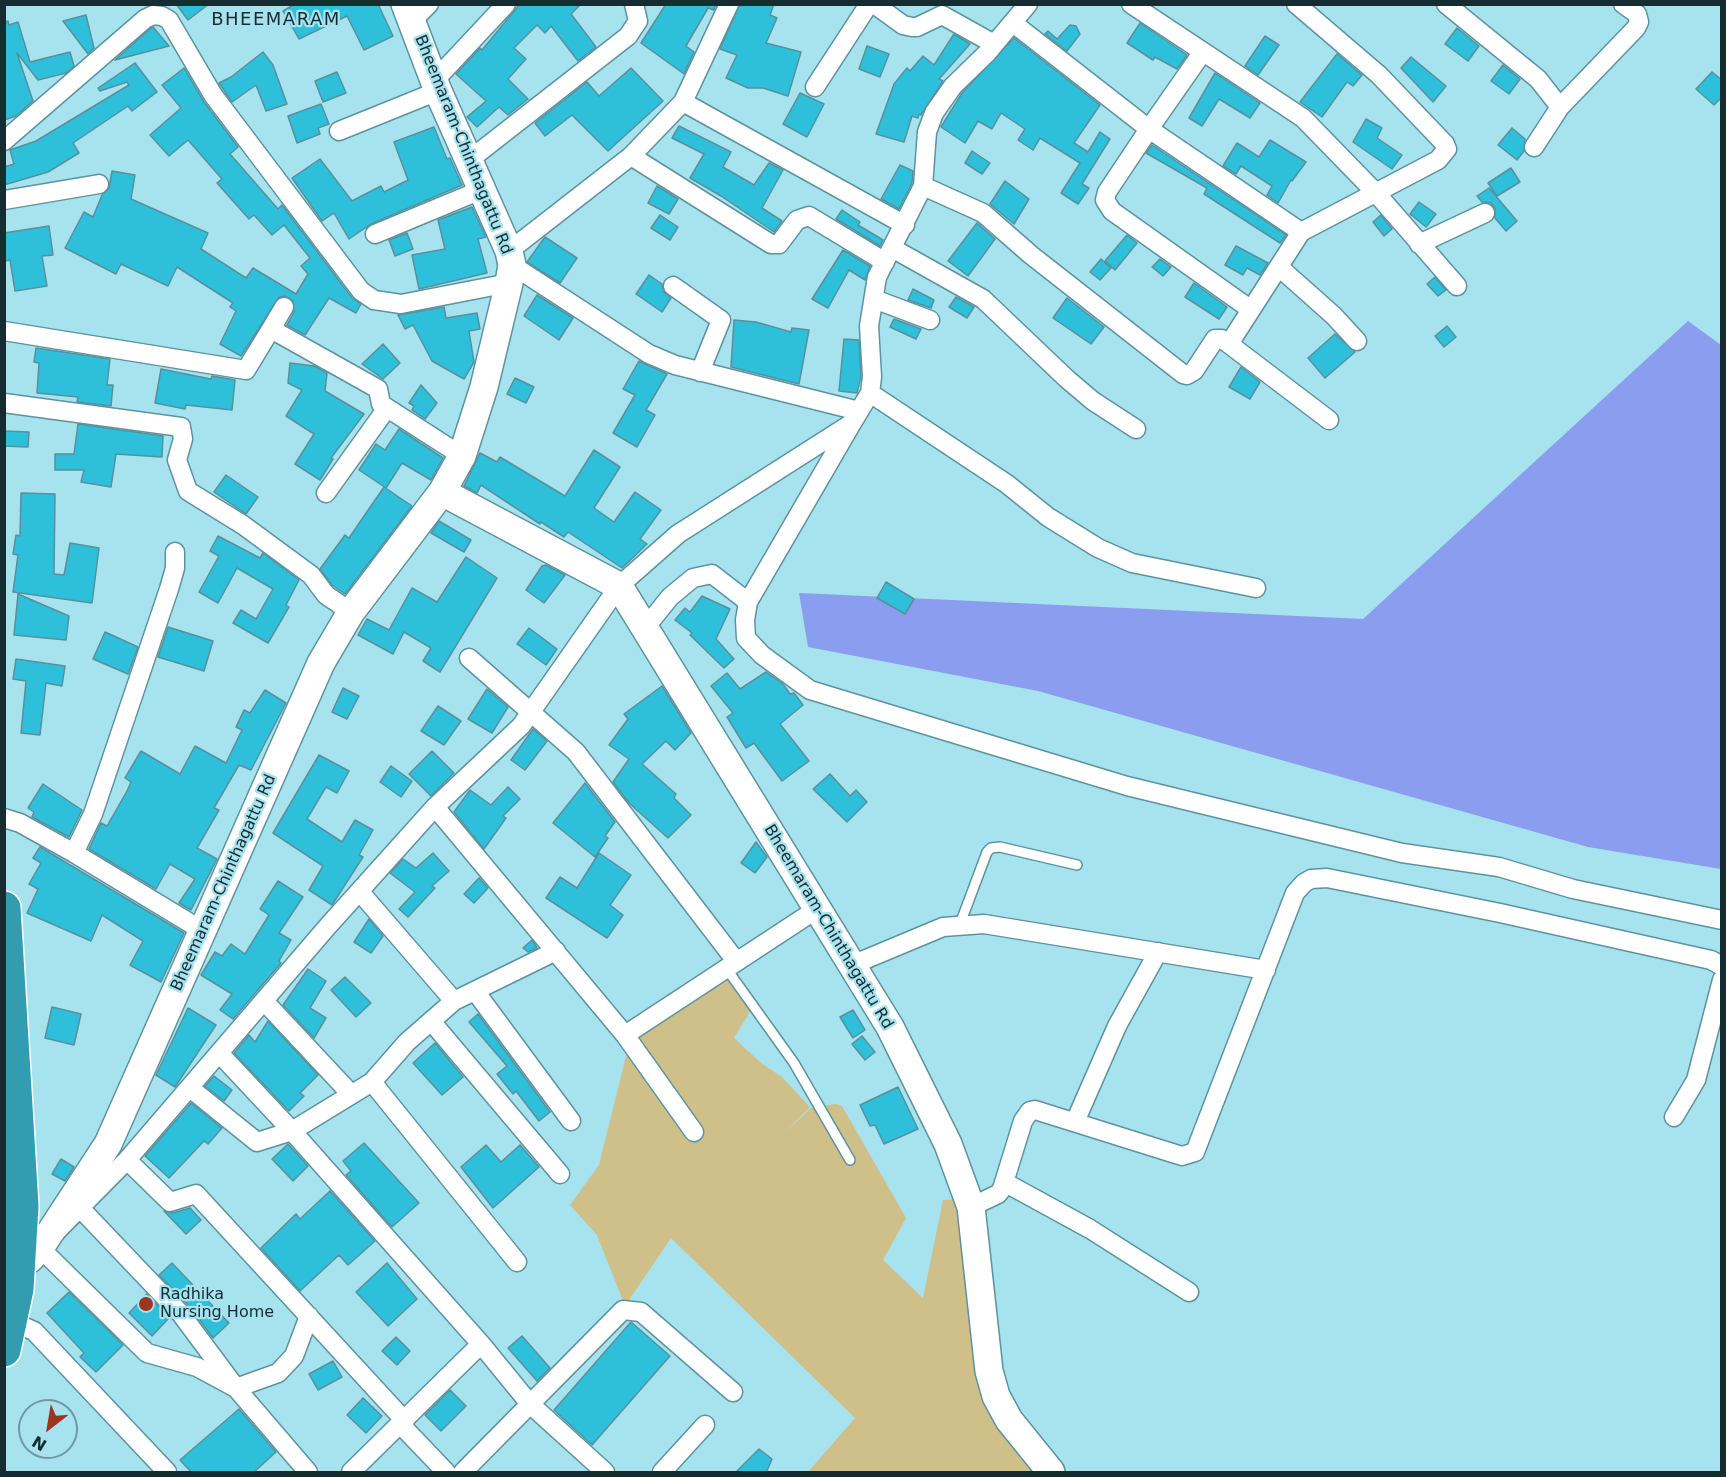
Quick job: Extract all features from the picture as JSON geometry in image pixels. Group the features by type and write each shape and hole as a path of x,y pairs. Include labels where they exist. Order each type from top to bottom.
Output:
{"highway":[{"path":"4,908 20,1151 21,1257 8,1336"}],"street":[{"path":"339,132 437,85 506,4"},
{"path":"468,161 628,36 638,21 634,4"},
{"path":"4,141 145,19 153,15 162,16 169,20 213,95 361,291 374,300 401,303 510,266 631,156 683,102 729,4"},
{"path":"815,87 868,4"},
{"path":"874,4 903,25 912,27 942,15 994,44"},
{"path":"1028,4 994,44 953,86 934,113 927,132 923,186 877,278 869,326 872,377 870,393 748,602 745,620 746,638 762,655 810,690 1127,786 1402,853 1499,867 1573,889 1722,920"},
{"path":"1131,4 1303,118 1376,193 1457,286"},
{"path":"1229,344 1301,232 1438,160 1447,149 1445,144 1378,75 1296,4"},
{"path":"1446,4 1539,80 1560,107"},
{"path":"1534,147 1560,107 1636,28 1639,22 1637,14 1623,4"},
{"name":"Bheemaram-Chinthagattu Rd","path":"21,1257 108,1144 321,663 351,612 442,492 462,456 484,387 510,266 437,85 415,10"},
{"path":"1013,23 1149,129 1301,232"},
{"path":"1202,53 1107,192 1107,205 1250,309"},
{"path":"683,102 905,225"},
{"path":"631,156 771,244 779,244 797,220 808,216 983,299 1067,379 1093,401 1136,429"},
{"path":"4,200 99,184"},
{"path":"923,186 983,213 1031,255 1183,374 1187,375 1194,371 1215,339 1222,339 1329,420"},
{"path":"375,234 481,190"},
{"path":"1419,244 1485,213"},
{"path":"510,266 649,354 700,372 856,417"},
{"path":"1279,267 1334,316 1357,341"},
{"path":"673,286 721,320 700,372"},
{"path":"874,299 930,320"},
{"path":"4,331 246,369 284,307"},
{"path":"271,329 378,389 381,404 462,456"},
{"path":"870,393 1007,484 1048,517 1098,548 1132,563 1256,588"},
{"path":"4,403 181,427 183,439 177,460 188,491 243,525 294,562 311,575 326,595 351,612"},
{"path":"326,493 387,408"},
{"path":"309,1316 294,1356 278,1373 236,1388 197,1367 147,1353 21,1257 81,1209 127,1160 328,926 435,807 521,726 619,586 678,534 856,417"},
{"path":"442,492 619,586"},
{"path":"74,853 93,814 169,589 175,568 175,552"},
{"path":"645,628 670,597 693,578 712,574 748,602"},
{"name":"Bheemaram-Chinthagattu Rd","path":"619,586 890,1027 948,1143 970,1207 989,1371 996,1396 1009,1420 1051,1473"},
{"path":"469,658 576,752 731,964"},
{"path":"435,807 625,1035 694,1132"},
{"path":"4,818 20,823 74,853 203,931"},
{"path":"970,1207 998,1194 1023,1121 1030,1111 1035,1110 1182,1156 1195,1152 1295,893 1311,879 1327,878 1511,915 1711,960 1722,966"},
{"path":"360,892 454,1001"},
{"path":"625,1035 817,909"},
{"path":"852,965 923,935 960,924 984,924 1266,970"},
{"path":"190,1088 257,1142 292,1131 372,1082 407,1042 454,1001 556,951"},
{"path":"1075,1122 1117,1026 1158,952"},
{"path":"1674,1117 1696,1080 1722,980"},
{"path":"475,991 571,1121"},
{"path":"264,1001 350,1094"},
{"path":"431,1021 560,1174"},
{"path":"220,1054 292,1131 481,1344 530,1404 605,1473"},
{"path":"372,1082 517,1262"},
{"path":"127,1160 170,1202 196,1194 309,1316 446,1473"},
{"path":"1004,1182 1090,1229 1189,1292"},
{"path":"81,1209 181,1314 236,1388 308,1473"},
{"path":"463,1473 623,1310 641,1312 733,1392"},
{"path":"8,1336 34,1331 167,1473"},
{"path":"351,1473 481,1344"},
{"path":"662,1473 705,1425"}],"lane":[{"path":"960,924 985,856 991,848 1000,847 1077,865"},
{"path":"731,964 794,1063 850,1160"}],"shaded area":[{"path":"730,973 751,1010 734,1038 761,1063 782,1077 810,1107 781,1136 811,1108 835,1104 842,1106 906,1218 883,1260 923,1298 943,1200 964,1199 989,1393 1047,1472 808,1472 855,1418 671,1238 625,1306 597,1235 570,1205 599,1165 631,1036"}],"water":[{"path":"1688,321 1721,345 1721,869 1588,847 1038,691 808,647 799,593 1363,619"}],"building":[{"path":"176,4 209,4 188,20"},
{"path":"295,4 378,4 393,36 364,50 347,16 299,39 283,11"},
{"path":"520,4 581,4 571,14 596,47 578,61 551,26 545,33 537,25 514,48 526,59 508,79 528,99 508,115 499,107 477,127 467,117 486,101 456,74 480,48 482,50"},
{"path":"666,4 716,4 714,10 708,8 686,46 694,52 684,74 641,43"},
{"path":"740,4 774,4 770,15 777,18 766,43 801,52 788,96 763,88 748,88 726,78 737,55 720,49"},
{"path":"86,15 94,48 88,54 63,21"},
{"path":"8,21 9,25 18,22 30,62 70,52 74,66 66,73 38,80 17,53 33,101 16,116 4,120 4,22"},
{"path":"1140,23 1187,55 1177,69 1155,57 1153,60 1127,43"},
{"path":"1070,25 1076,26 1080,34 1067,51 1045,34 1048,31 1057,39"},
{"path":"153,27 169,46 115,60 151,28"},
{"path":"1457,28 1479,46 1468,61 1445,44"},
{"path":"954,34 970,44 939,79 943,81 921,115 919,114 918,118 912,116 904,142 876,134 894,84 907,68 910,71 923,56 934,65"},
{"path":"1265,36 1279,45 1258,75 1245,66"},
{"path":"1014,38 1100,105 1074,143 1088,152 1100,132 1110,139 1082,184 1089,188 1078,204 1061,193 1080,163 1040,138 1033,150 1018,140 1025,129 1001,113 992,129 978,121 965,143 941,127 962,93"},
{"path":"867,46 889,54 880,77 859,69"},
{"path":"263,52 273,65 287,104 266,111 256,85 232,102 219,83 231,77"},
{"path":"1337,54 1362,75 1353,86 1347,82 1322,117 1300,102"},
{"path":"1411,57 1446,86 1433,102 1401,68"},
{"path":"135,63 157,92 132,111 128,106 73,143 79,153 48,172 4,185 4,167 14,164 10,150 36,141 129,85 127,82 100,91 98,88"},
{"path":"1503,65 1520,79 1509,94 1491,81"},
{"path":"184,68 204,102 238,147 230,154 278,209 282,205 352,298 361,304 356,313 329,298 305,335 287,325 294,312 293,301 285,296 279,297 241,356 220,344 236,311 230,307 233,303 177,267 168,286 121,264 116,274 65,248 84,212 93,217 102,195 109,188 112,171 135,175 131,199 208,233 201,249 246,278 253,268 296,294 308,274 301,266 310,258 284,225 272,235 254,215 249,219 217,183 222,179 188,140 169,156 150,135 181,108 162,85"},
{"path":"631,68 663,101 608,151 572,115 545,136 535,123 587,82 599,96"},
{"path":"337,72 346,93 323,102 315,81"},
{"path":"1712,72 1722,80 1722,97 1714,105 1696,89"},
{"path":"1215,73 1260,103 1250,118 1219,99 1202,126 1189,118"},
{"path":"800,93 824,104 807,137 783,124"},
{"path":"321,104 329,124 318,128 320,134 297,143 288,116"},
{"path":"1366,119 1382,128 1377,138 1402,155 1392,169 1353,142"},
{"path":"679,126 731,152 723,167 754,185 769,163 783,170 762,208 782,221 774,232 690,178 704,154 672,138"},
{"path":"434,127 447,159 450,158 462,185 371,224 349,239 334,213 322,221 292,178 320,159 352,201 381,186 384,192 408,180 394,142"},
{"path":"1512,128 1525,139 1524,151 1517,160 1498,145"},
{"path":"1270,140 1306,162 1291,180 1278,203 1267,195 1272,186 1241,166 1236,174 1223,166 1237,143 1259,157"},
{"path":"1152,145 1286,235 1280,243 1204,194 1207,188 1146,153"},
{"path":"972,151 990,163 982,174 965,163"},
{"path":"900,165 913,171 912,183 899,209 881,199"},
{"path":"1511,168 1520,182 1497,196 1488,183"},
{"path":"1005,181 1029,199 1014,224 990,204"},
{"path":"657,186 678,199 669,214 648,203"},
{"path":"1489,188 1517,221 1506,231 1495,218 1495,208 1491,203 1482,202 1477,196"},
{"path":"1419,202 1436,214 1426,227 1410,214"},
{"path":"472,207 486,237 478,239 487,273 419,289 412,255 445,249 438,220"},
{"path":"842,210 860,222 858,225 883,240 880,246 836,219"},
{"path":"660,215 678,227 670,240 651,228"},
{"path":"1381,215 1392,229 1384,236 1373,222"},
{"path":"977,223 995,239 968,276 948,261"},
{"path":"49,226 53,255 42,256 47,286 15,291 10,260 4,261 4,233"},
{"path":"407,233 413,249 395,256 389,240"},
{"path":"1127,235 1137,243 1115,270 1105,261"},
{"path":"545,237 577,258 560,283 527,262"},
{"path":"1236,246 1268,263 1260,275 1247,268 1243,275 1225,265"},
{"path":"843,250 870,266 865,280 849,270 828,308 812,299"},
{"path":"1101,259 1111,268 1100,280 1090,272"},
{"path":"1160,259 1171,267 1163,276 1152,267"},
{"path":"649,275 662,284 663,291 671,298 662,312 636,294"},
{"path":"1435,277 1446,290 1438,296 1427,284"},
{"path":"1194,283 1227,307 1219,319 1185,297"},
{"path":"913,289 934,300 931,308 908,300"},
{"path":"537,295 573,318 559,340 524,316"},
{"path":"956,297 974,307 967,318 949,307"},
{"path":"1067,298 1104,327 1091,344 1053,318"},
{"path":"444,307 446,318 477,313 480,329 469,331 474,362 464,379 432,361 413,325 405,329 398,315"},
{"path":"894,319 921,329 916,339 890,327"},
{"path":"734,320 756,322 791,332 792,328 809,330 799,384 731,367"},
{"path":"1447,326 1456,337 1444,347 1435,336"},
{"path":"1335,334 1355,352 1325,378 1308,358"},
{"path":"844,339 859,340 861,376 857,393 839,391"},
{"path":"383,344 400,363 383,379 362,364"},
{"path":"36,348 110,359 107,385 113,385 111,406 77,402 78,397 37,393 39,363 34,362"},
{"path":"639,361 667,374 646,410 655,415 637,447 613,433 635,395 623,389"},
{"path":"290,363 314,366 327,373 325,391 364,414 331,458 333,459 320,480 295,464 314,434 286,416 302,390 288,383"},
{"path":"1241,367 1260,382 1250,399 1229,387"},
{"path":"161,369 211,379 212,376 235,380 232,410 186,405 185,409 155,403"},
{"path":"515,378 534,387 526,403 507,394"},
{"path":"421,385 437,403 425,419 412,410 414,406 409,403"},
{"path":"78,424 163,436 162,457 116,454 111,487 81,482 84,470 55,470 55,454 74,454"},
{"path":"399,429 443,458 431,480 402,463 386,488 359,470 376,444 385,450"},
{"path":"4,431 29,432 28,447 4,446"},
{"path":"594,450 620,467 594,508 614,522 635,492 661,510 640,539 647,544 622,568 568,532 564,537 541,522 540,524 481,485 477,493 464,486 480,453 497,462 500,457 565,496"},
{"path":"226,475 258,497 246,514 214,492"},
{"path":"384,487 412,506 345,594 332,585 320,569 345,535 349,538"},
{"path":"21,493 55,494 54,574 64,575 70,543 99,548 92,603 13,592 18,555 13,554 16,535 20,536"},
{"path":"439,521 471,540 464,552 431,533"},
{"path":"218,536 260,558 263,553 299,580 286,605 289,607 268,643 233,623 241,610 256,619 273,589 237,568 218,603 199,592 219,556 210,551"},
{"path":"466,557 497,578 440,672 423,661 431,648 404,632 393,654 358,635 367,619 389,630 412,588 437,602"},
{"path":"546,565 565,575 544,603 526,590 542,566"},
{"path":"886,582 914,599 905,614 877,598"},
{"path":"18,594 69,616 66,640 14,635"},
{"path":"702,596 730,609 716,639 734,659 724,668 690,635 692,633 675,620 685,608 690,612"},
{"path":"168,627 213,641 204,671 158,657"},
{"path":"529,628 557,649 546,665 517,644"},
{"path":"105,632 138,647 128,674 93,659"},
{"path":"16,659 65,666 62,686 46,683 40,735 21,733 26,681 13,679"},
{"path":"766,672 783,684 790,694 794,693 803,705 780,724 809,761 782,781 754,743 746,748 727,717 733,713 711,686 727,673 740,689"},
{"path":"662,686 691,733 675,750 666,741 642,764 676,794 674,798 691,815 668,838 629,803 613,782 629,759 609,745 628,719 624,714"},
{"path":"343,688 359,696 347,719 332,712"},
{"path":"487,689 508,707 492,733 468,719"},
{"path":"265,690 286,703 251,770 239,765 214,808 219,810 197,848 217,859 191,910 179,903 195,879 170,864 156,889 89,849 101,823 107,826 127,791 131,782 125,778 141,751 180,774 195,746 226,763 242,730 236,727 244,710 250,713"},
{"path":"438,706 461,721 444,745 421,731"},
{"path":"533,729 547,741 525,770 511,760"},
{"path":"432,751 454,773 431,796 409,774"},
{"path":"319,755 349,771 337,793 326,787 307,819 342,842 355,820 373,830 359,855 363,857 332,905 309,890 323,866 273,833"},
{"path":"391,766 412,781 401,797 380,782"},
{"path":"830,774 850,796 856,790 867,802 847,822 813,789"},
{"path":"585,783 615,822 605,836 608,838 595,857 553,823"},
{"path":"43,784 82,810 69,837 32,817 34,812 28,808"},
{"path":"508,787 520,799 503,816 506,818 484,849 454,812 470,790 491,805"},
{"path":"756,842 767,857 755,873 741,863"},
{"path":"40,847 184,933 161,982 130,965 143,941 102,915 91,941 27,913 38,889 29,884 41,863 33,858"},
{"path":"433,853 449,871 432,886 435,888 408,917 399,909 415,892 390,873 403,859 416,868"},
{"path":"599,853 631,875 610,905 623,915 607,938 546,898 560,877 577,888"},
{"path":"479,878 488,888 474,903 464,894"},
{"path":"278,881 303,897 279,933 291,940 279,961 281,963 233,1019 220,1010 232,994 201,975 215,952 222,956 231,944 245,954 269,915 260,909"},
{"path":"369,919 383,936 371,953 354,942"},
{"path":"532,940 537,948 528,952 523,948"},
{"path":"308,969 326,981 310,1008 326,1018 314,1038 283,1005"},
{"path":"345,977 371,1003 356,1017 331,990"},
{"path":"52,1007 81,1014 74,1045 45,1038"},
{"path":"188,1008 216,1025 175,1087 156,1075"},
{"path":"853,1010 865,1030 853,1038 840,1017"},
{"path":"478,1014 550,1112 539,1121 516,1091 513,1094 497,1074 507,1066 469,1022"},
{"path":"268,1021 318,1075 300,1093 304,1096 289,1111 234,1053 249,1035 255,1042"},
{"path":"862,1036 875,1052 865,1060 852,1044"},
{"path":"435,1043 463,1077 442,1095 413,1063"},
{"path":"214,1076 232,1090 224,1101 205,1086"},
{"path":"898,1087 918,1129 884,1144 875,1125 870,1126 860,1105"},
{"path":"191,1103 222,1128 208,1144 204,1141 169,1178 145,1156"},
{"path":"364,1143 419,1203 392,1227 346,1175 351,1171 343,1161"},
{"path":"288,1144 308,1166 293,1181 272,1159"},
{"path":"486,1145 501,1162 520,1145 539,1167 493,1208 461,1167"},
{"path":"61,1159 74,1167 65,1181 52,1174"},
{"path":"330,1191 375,1241 348,1265 339,1255 300,1291 261,1248 296,1214 300,1219"},
{"path":"190,1208 201,1220 186,1234 164,1211 173,1213"},
{"path":"172,1263 229,1323 213,1338 190,1307 159,1275"},
{"path":"387,1263 417,1299 388,1326 356,1292"},
{"path":"69,1292 123,1345 96,1372 80,1357 84,1353 47,1313"},
{"path":"147,1294 169,1318 152,1336 129,1313"},
{"path":"631,1322 670,1356 592,1445 554,1410"},
{"path":"522,1336 550,1368 537,1381 508,1348"},
{"path":"396,1337 410,1351 397,1365 382,1351"},
{"path":"333,1361 342,1377 318,1390 309,1374"},
{"path":"450,1390 466,1406 441,1431 425,1415"},
{"path":"363,1398 382,1416 366,1433 347,1415"},
{"path":"239,1409 276,1452 253,1473 192,1473 180,1460"},
{"path":"759,1449 772,1459 766,1473 735,1473"}],"place":[{"name":"Radhika Nursing Home","path":"146,1304"}],"district":[{"name":"BHEEMARAM","path":"276,20"}]}
